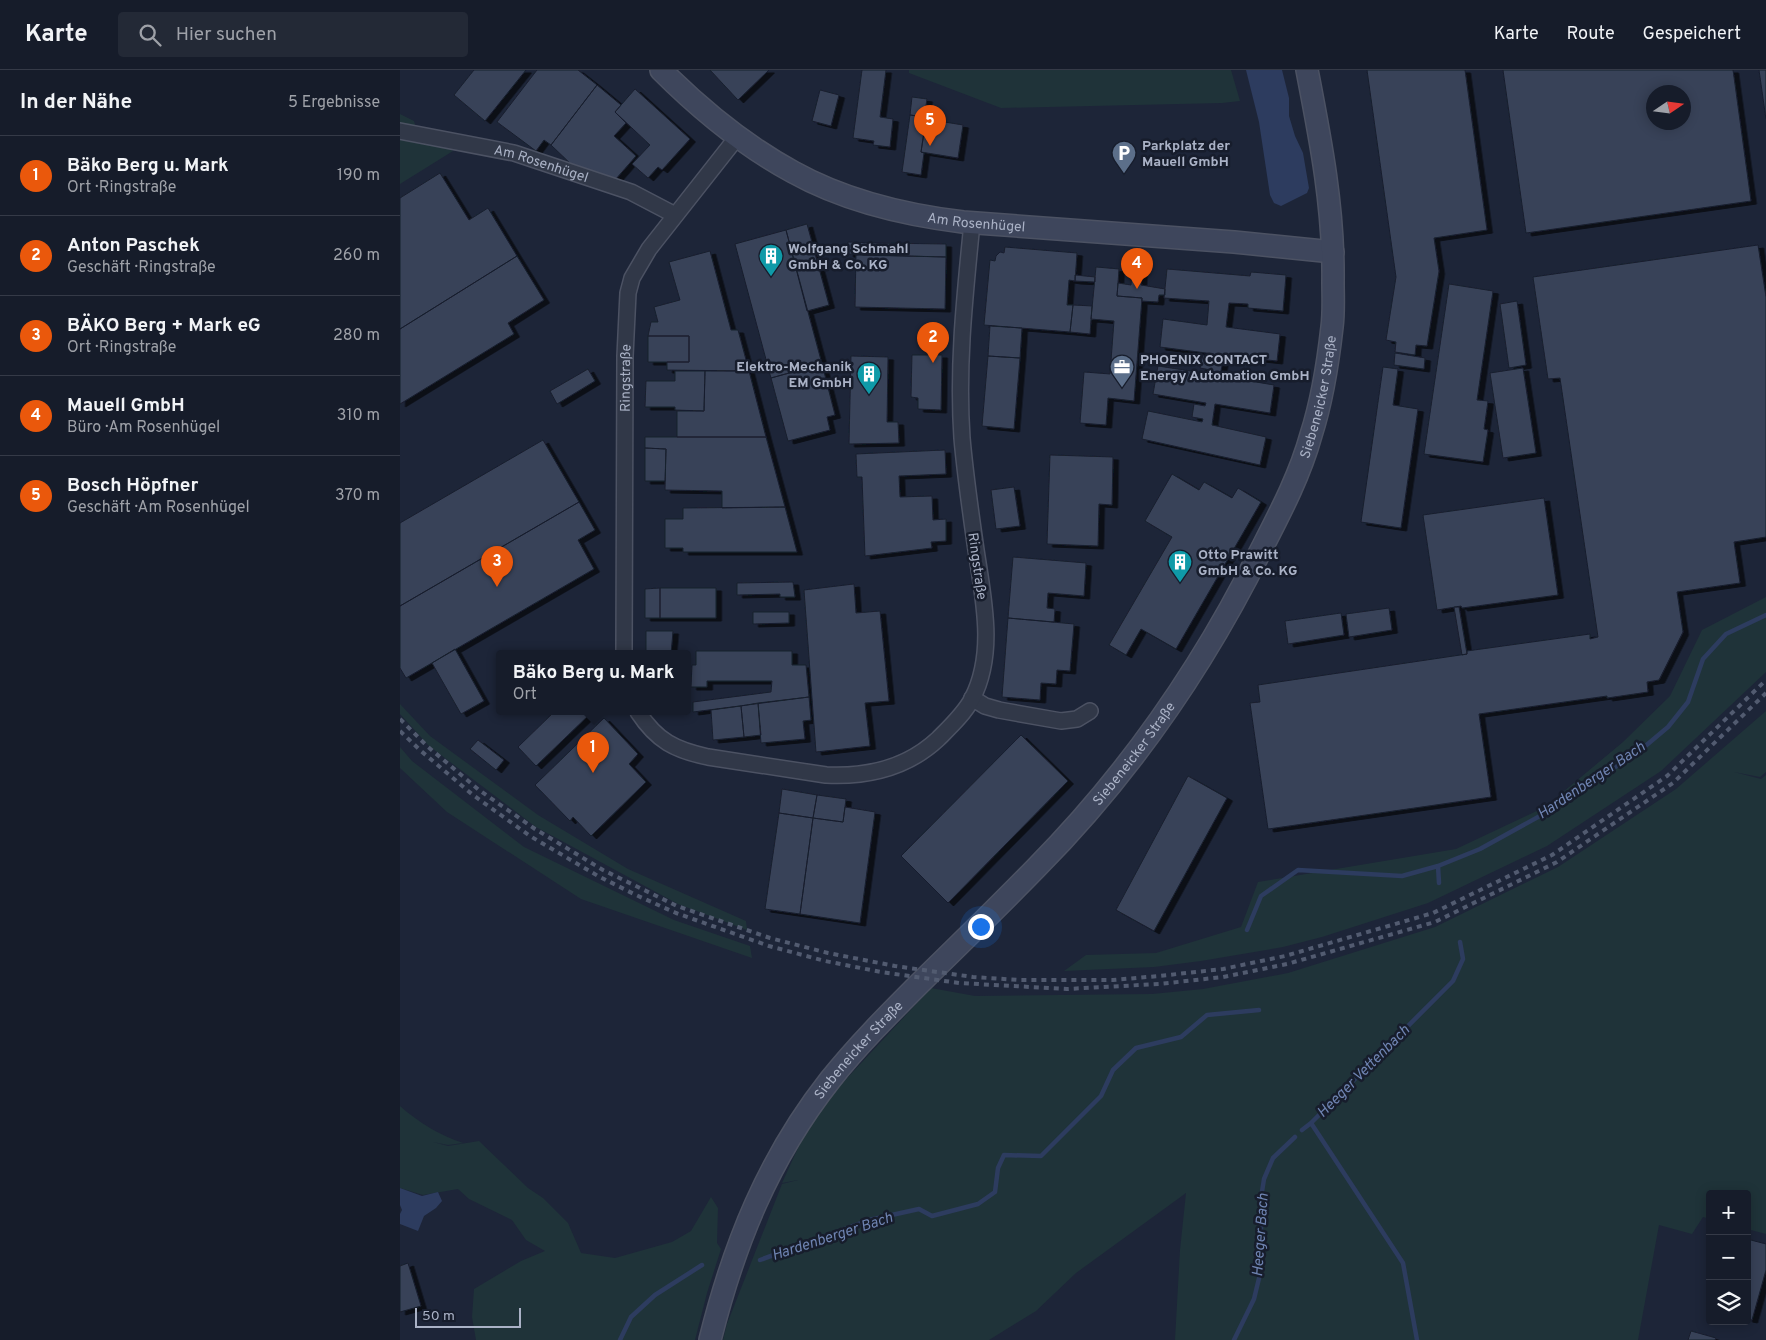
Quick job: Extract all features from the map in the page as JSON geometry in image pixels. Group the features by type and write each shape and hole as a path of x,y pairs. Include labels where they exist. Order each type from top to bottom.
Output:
{"main road":[{"name":"Am Rosenhügel","path":"661,70 738,136 794,172 830,189 867,203 922,217 972,223 1234,242 1333,252"},
{"name":"Siebeneicker Straße","path":"710,1340 730,1268 747,1223 781,1153 814,1102 836,1073 883,1021 1039,865 1096,802 1146,740 1216,634 1241,590 1285,502 1311,437 1321,397 1332,324 1333,252 1326,168 1307,70"}],"street":[{"name":"Am Rosenhügel","path":"400,131 514,153 631,192 676,215"},
{"name":"Ringstraße","path":"624,650 625,356 628,293 638,265 649,249 738,136"},
{"name":"Ringstraße","path":"640,715 659,738 674,748 690,753 708,758 844,776 885,769 917,755 930,746 950,727 972,698 982,671 986,622 967,482 961,418 961,337 972,223"},
{"path":"972,698 985,706 999,710 1061,721 1077,719 1090,711"}],"shaded area":[{"path":"909,70 1231,70 1240,101 1001,108 909,73"},
{"path":"400,114 414,121 416,128 453,151 400,184"},
{"path":"1766,597 1766,672 1661,771 1547,846 1428,903 1322,937 1283,947 1201,961 1154,967 1064,971 1086,955 1156,953 1241,927 1258,882 1456,849 1545,807 1623,742 1670,696 1702,630"},
{"path":"400,704 430,736 538,815 628,869 746,921 747,930 678,904 536,827 429,746 400,714"},
{"path":"1766,711 1766,772 1760,777 1734,772 1761,779 1766,775 1766,1234 1751,1230 1751,1190 1706,1190 1706,1218 1703,1217 1692,1234 1659,1225 1638,1340 1175,1340 1180,1250 1186,1193 1076,1273 1036,1311 989,1340 723,1340 727,1324 782,1184 798,1180 782,1183 803,1137 838,1088 931,988 975,996 1152,994 1203,989 1288,973 1435,927 1558,867 1676,789"},
{"path":"400,747 412,761 524,847 674,920 750,946 752,958 581,899 447,812 400,768"},
{"path":"400,1106 430,1128 446,1137 463,1143 448,1145 433,1142 448,1146 479,1141 568,1223 581,1253 615,1258 672,1242 691,1231 711,1197 718,1208 717,1243 721,1249 695,1340 476,1340 472,1317 474,1289 521,1261 545,1251 526,1240 512,1220 469,1199 458,1189 423,1195 400,1188"}],"water":[{"path":"1246,70 1282,70 1289,98 1289,116 1303,153 1309,188 1307,193 1281,206 1274,203 1270,195 1259,122"},
{"path":"400,1188 422,1196 438,1192 442,1201 436,1208 424,1216 418,1231 400,1224 402,1210 400,1205"}],"building":[{"path":"474,70 526,70 485,121 454,95"},
{"path":"537,70 578,70 597,85 551,145 544,140 536,151 497,122"},
{"path":"710,70 769,70 738,100"},
{"path":"862,70 886,70 880,117 893,119 890,147 873,145 874,141 853,138"},
{"path":"1367,70 1465,70 1487,230 1434,238 1439,271 1427,346 1416,345 1415,355 1395,352 1396,342 1386,340 1396,277"},
{"path":"1503,70 1733,70 1751,201 1526,233"},
{"path":"1759,70 1766,70 1766,119"},
{"path":"597,85 621,105 615,112 626,123 614,136 636,156 615,180 574,167 551,145"},
{"path":"635,89 690,139 662,170 658,167 648,178 632,164 650,145 615,112"},
{"path":"820,90 839,95 831,126 812,121"},
{"path":"912,97 927,99 924,117 910,115"},
{"path":"910,115 926,119 921,152 924,153 921,175 902,172"},
{"path":"926,119 963,125 958,158 921,152"},
{"path":"440,173 469,220 488,208 517,256 400,329 400,198"},
{"name":"Wolfgang Schmahl GmbH & Co. KG","path":"807,224 829,305 807,311 786,230"},
{"name":"Wolfgang Schmahl GmbH & Co. KG","path":"786,230 822,364 771,378 735,244"},
{"path":"848,242 872,243 872,255 848,254"},
{"path":"872,243 946,244 946,257 872,255"},
{"path":"1758,245 1766,297 1766,537 1734,542 1740,583 1677,592 1683,632 1659,680 1647,682 1648,692 1479,714 1491,797 1268,829 1250,703 1260,702 1258,685 1467,654 1467,651 1590,634 1590,639 1598,637 1560,378 1548,379 1533,277"},
{"path":"1005,247 1077,253 1075,281 1069,280 1067,305 1073,305 1070,332 984,325 990,260 995,261 996,256 1000,252 1004,253"},
{"path":"710,251 731,330 738,330 749,371 667,370 667,362 689,362 689,336 648,336 651,322 658,322 654,307 680,300 669,262"},
{"path":"856,255 946,257 945,309 855,307"},
{"path":"517,256 544,300 508,323 514,334 400,404 400,329"},
{"path":"1096,267 1119,269 1117,296 1142,298 1134,401 1108,398 1106,425 1080,423 1084,372 1110,374 1114,321 1091,319"},
{"path":"1167,269 1250,276 1251,272 1286,275 1283,311 1248,308 1248,304 1229,303 1226,327 1280,334 1277,361 1224,355 1220,376 1274,385 1270,413 1215,404 1212,425 1266,437 1260,465 1142,439 1148,411 1202,422 1203,419 1192,417 1194,404 1205,406 1206,403 1153,394 1158,366 1210,374 1211,370 1200,368 1203,355 1214,357 1214,354 1160,347 1163,319 1207,325 1209,301 1164,298"},
{"path":"1132,270 1142,270 1141,285 1165,289 1165,295 1159,295 1158,302 1142,301 1142,298 1117,296 1118,283 1131,285"},
{"path":"1075,275 1095,277 1095,282 1075,281"},
{"path":"1449,284 1493,291 1477,400 1488,401 1484,429 1488,430 1483,462 1424,454"},
{"path":"1517,301 1526,365 1509,368 1500,304"},
{"path":"1073,305 1092,306 1090,334 1070,332"},
{"path":"990,326 1022,328 1020,358 988,356"},
{"path":"648,336 689,336 689,362 648,362"},
{"path":"1395,353 1425,358 1424,369 1394,365"},
{"path":"912,355 942,355 941,410 918,409 918,398 911,397"},
{"name":"Elektro-Mechanik EM GmbH","path":"851,356 888,357 887,422 898,422 899,443 849,444"},
{"path":"988,356 1020,358 1014,429 982,426"},
{"path":"822,364 835,415 827,417 830,430 788,441 771,378"},
{"path":"1383,367 1398,369 1393,405 1418,409 1401,528 1361,522"},
{"path":"1523,368 1536,453 1503,458 1490,373"},
{"path":"588,369 595,381 557,404 550,391"},
{"path":"675,371 705,371 704,411 675,410 675,407 645,407 646,381 675,381"},
{"path":"705,371 749,371 766,437 677,437 677,411 704,411"},
{"path":"645,437 766,437 785,507 722,508 722,491 665,490 666,449 645,448"},
{"path":"543,440 579,502 400,606 400,523"},
{"path":"645,448 666,449 665,481 645,481"},
{"path":"945,450 946,474 899,476 900,497 932,496 933,520 946,519 946,541 931,542 932,548 865,556 862,477 857,477 856,454"},
{"path":"1050,455 1113,457 1112,505 1099,504 1098,546 1047,544"},
{"name":"Otto Prawitt GmbH & Co. KG","path":"1172,474 1199,490 1204,482 1232,498 1238,488 1261,502 1176,649 1141,629 1126,655 1109,645 1172,537 1145,521"},
{"path":"1014,487 1020,526 996,529 991,490"},
{"path":"1544,498 1558,595 1437,610 1423,515"},
{"path":"579,502 595,530 578,540 594,569 406,678 400,668 400,606"},
{"path":"785,507 797,552 683,552 683,548 665,548 665,519 683,519 683,508"},
{"path":"1013,557 1086,563 1084,596 1048,593 1047,608 1055,609 1054,622 1008,618"},
{"path":"793,582 795,597 780,597 780,594 737,595 737,583"},
{"path":"854,584 856,613 880,611 889,701 865,703 870,746 816,752 804,590"},
{"path":"660,588 716,588 716,618 660,618"},
{"path":"660,588 660,618 645,618 645,589"},
{"path":"1454,607 1459,607 1467,654 1462,655"},
{"path":"1389,608 1392,630 1349,637 1346,614"},
{"path":"753,612 789,612 789,623 753,624"},
{"path":"1341,613 1344,635 1288,644 1285,621"},
{"path":"1008,618 1074,624 1070,671 1057,670 1056,684 1041,683 1040,700 1002,697"},
{"path":"646,631 673,631 671,650 646,650"},
{"path":"455,649 484,701 461,714 432,663"},
{"path":"696,651 792,651 792,665 806,665 809,697 693,712 693,702 771,692 772,681 707,681 707,687 691,687 692,665 696,665"},
{"path":"809,697 811,720 803,721 805,739 761,743 758,703"},
{"path":"758,703 761,735 744,737 741,706"},
{"path":"741,706 744,737 713,740 711,710"},
{"path":"551,715 589,715 536,766 518,747"},
{"path":"604,718 638,754 629,764 646,782 591,836 573,817 570,821 535,785"},
{"path":"1021,735 1068,781 948,903 901,856"},
{"path":"478,740 504,760 496,770 470,749"},
{"path":"1188,776 1227,798 1154,931 1116,910"},
{"path":"782,789 817,795 813,818 779,813"},
{"path":"817,795 846,799 843,822 813,818"},
{"path":"845,807 875,812 860,923 800,914 813,818 843,822"},
{"path":"779,813 813,818 800,914 765,909"},
{"path":"1751,1240 1766,1244 1766,1270 1752,1320"},
{"path":"408,1263 421,1306 400,1312 400,1266"},
{"path":"1691,1331 1716,1338 1715,1340 1688,1340"}],"waterway":[{"name":"Hardenberger Bach","path":"1247,930 1261,896 1298,870 1402,876 1438,866 1480,849 1558,806 1643,748 1668,727 1688,702 1703,659 1726,634 1766,615"},
{"name":"Heeger Vettenbach","path":"1438,866 1439,883"},
{"name":"Heeger Vettenbach","path":"1417,1340 1403,1263 1311,1123 1453,981 1463,959 1460,942"},
{"name":"Hardenberger Bach","path":"760,1260 869,1220 919,1209 932,1216 978,1204 995,1192 998,1168 1004,1155 1041,1156 1101,1096 1113,1070 1136,1048 1181,1037 1207,1015 1259,1010"},
{"path":"1302,1130 1311,1123"},
{"name":"Heeger Bach","path":"1234,1340 1254,1299 1261,1270 1261,1198 1264,1179 1273,1158 1295,1137"},
{"name":"Hardenberger Bach","path":"620,1340 631,1317 655,1295 702,1265"}],"railway":[{"path":"400,719 427,746 479,790 535,829 603,870 677,906 770,938 828,953 895,966 973,977 1019,980 1113,980 1223,969 1285,956 1433,913 1552,855 1667,776 1766,680"},
{"path":"400,731 473,795 530,836 598,876 676,913 769,946 825,961 881,972 959,983 1067,989 1159,984 1223,977 1287,964 1435,922 1557,862 1673,783 1766,693"}],"place":[{"name":"Bosch Höpfner","path":"930,146"},
{"name":"Parkplatz der Mauell GmbH","path":"1124,174"},
{"name":"Wolfgang Schmahl GmbH & Co. KG","path":"771,277"},
{"name":"Mauell GmbH","path":"1137,289"},
{"name":"Anton Paschek","path":"933,363"},
{"name":"PHOENIX CONTACT Energy Automation GmbH","path":"1122,388"},
{"name":"Elektro-Mechanik EM GmbH","path":"869,395"},
{"name":"Otto Prawitt GmbH & Co. KG","path":"1180,583"},
{"name":"BÄKO Berg + Mark eG","path":"497,587"},
{"name":"Bäko Berg u. Mark","path":"593,773"}]}
